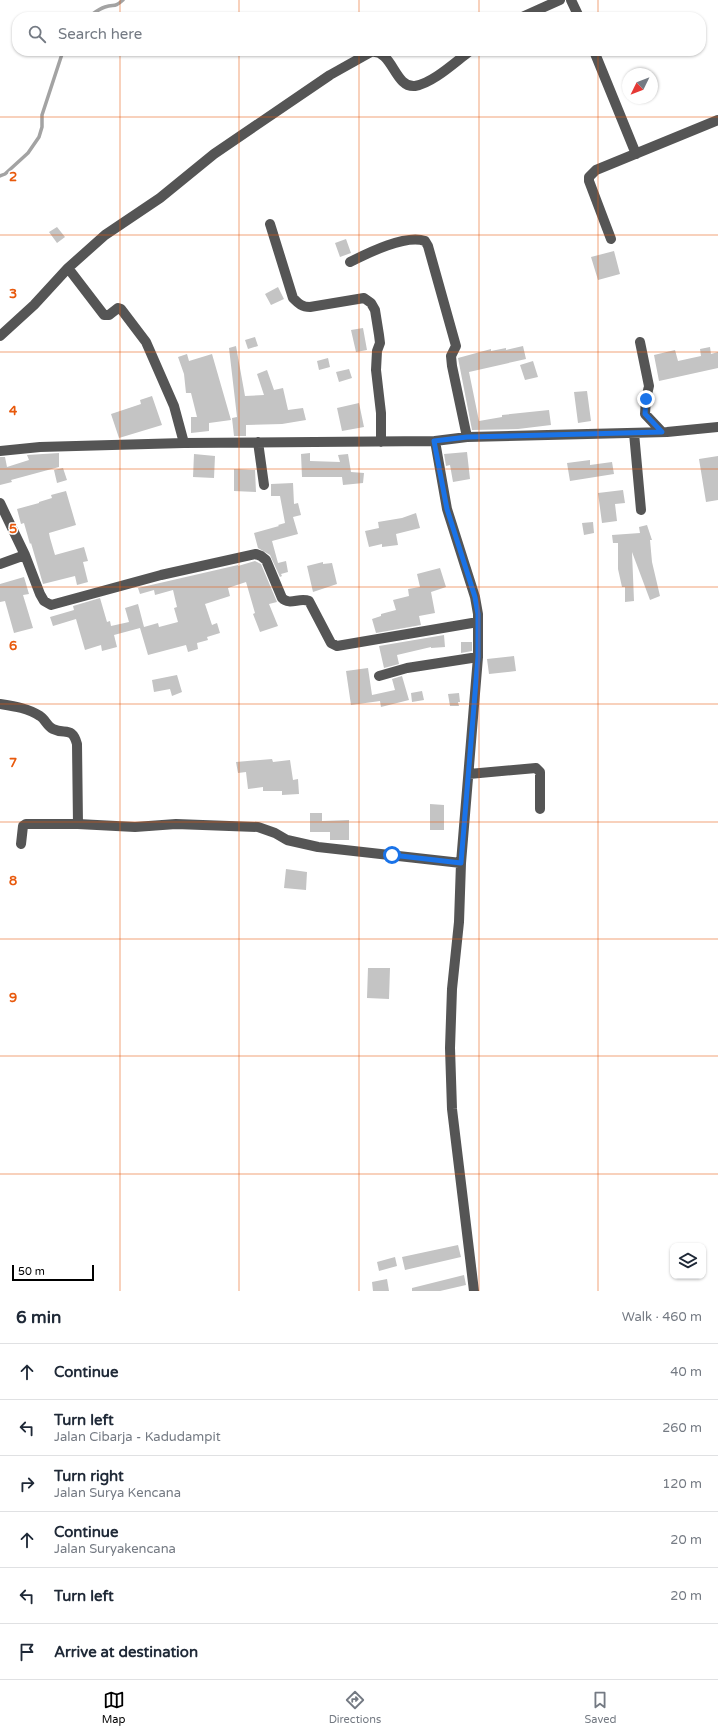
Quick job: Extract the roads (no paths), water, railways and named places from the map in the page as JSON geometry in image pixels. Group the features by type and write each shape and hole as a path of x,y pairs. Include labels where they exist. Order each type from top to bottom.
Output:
{"street":[{"path":"533,12 560,0"},
{"path":"571,0 577,12"},
{"path":"0,336 34,305 68,268 105,235 160,198 214,154 348,63 363,56"},
{"path":"384,56 404,84 412,86 430,80 463,56"},
{"path":"596,56 636,154"},
{"path":"611,239 589,181 589,177 596,170 718,120"},
{"path":"270,224 293,298 299,304 303,307 310,307 346,299 364,298 371,303 374,310 379,339 376,370 381,413 381,442"},
{"path":"350,262 400,241 416,238 425,241 428,246 456,346 451,356 452,366 467,437"},
{"path":"68,268 104,315 109,315 118,308 121,309 146,342 174,406 184,443"},
{"path":"640,342 649,386 645,414 662,432"},
{"path":"0,451 40,447 184,443 434,441 467,437 662,432 718,427"},
{"path":"634,433 641,510"},
{"path":"434,441 447,509 475,597 478,622 478,657 470,774 461,863 459,922 452,989 450,1056 452,1109 474,1291"},
{"path":"258,442 264,485"},
{"path":"0,502 25,555 40,594 44,601 51,605 161,575 256,554 266,560 284,601 289,602 305,599 309,601 331,643 337,646 478,622"},
{"path":"0,564 25,555"},
{"path":"379,676 435,663 478,657"},
{"path":"0,704 22,708 38,715 55,730 70,732 76,738 78,824"},
{"path":"470,774 536,768 540,772 540,809"},
{"path":"20,844 23,826 26,824 78,824 135,827 176,824 258,827 299,844 461,863"}],"waterway":[{"path":"96,12 105,7 116,5 123,0"},
{"path":"0,176 5,174 28,153 39,137 42,127 42,115 61,56"}]}
